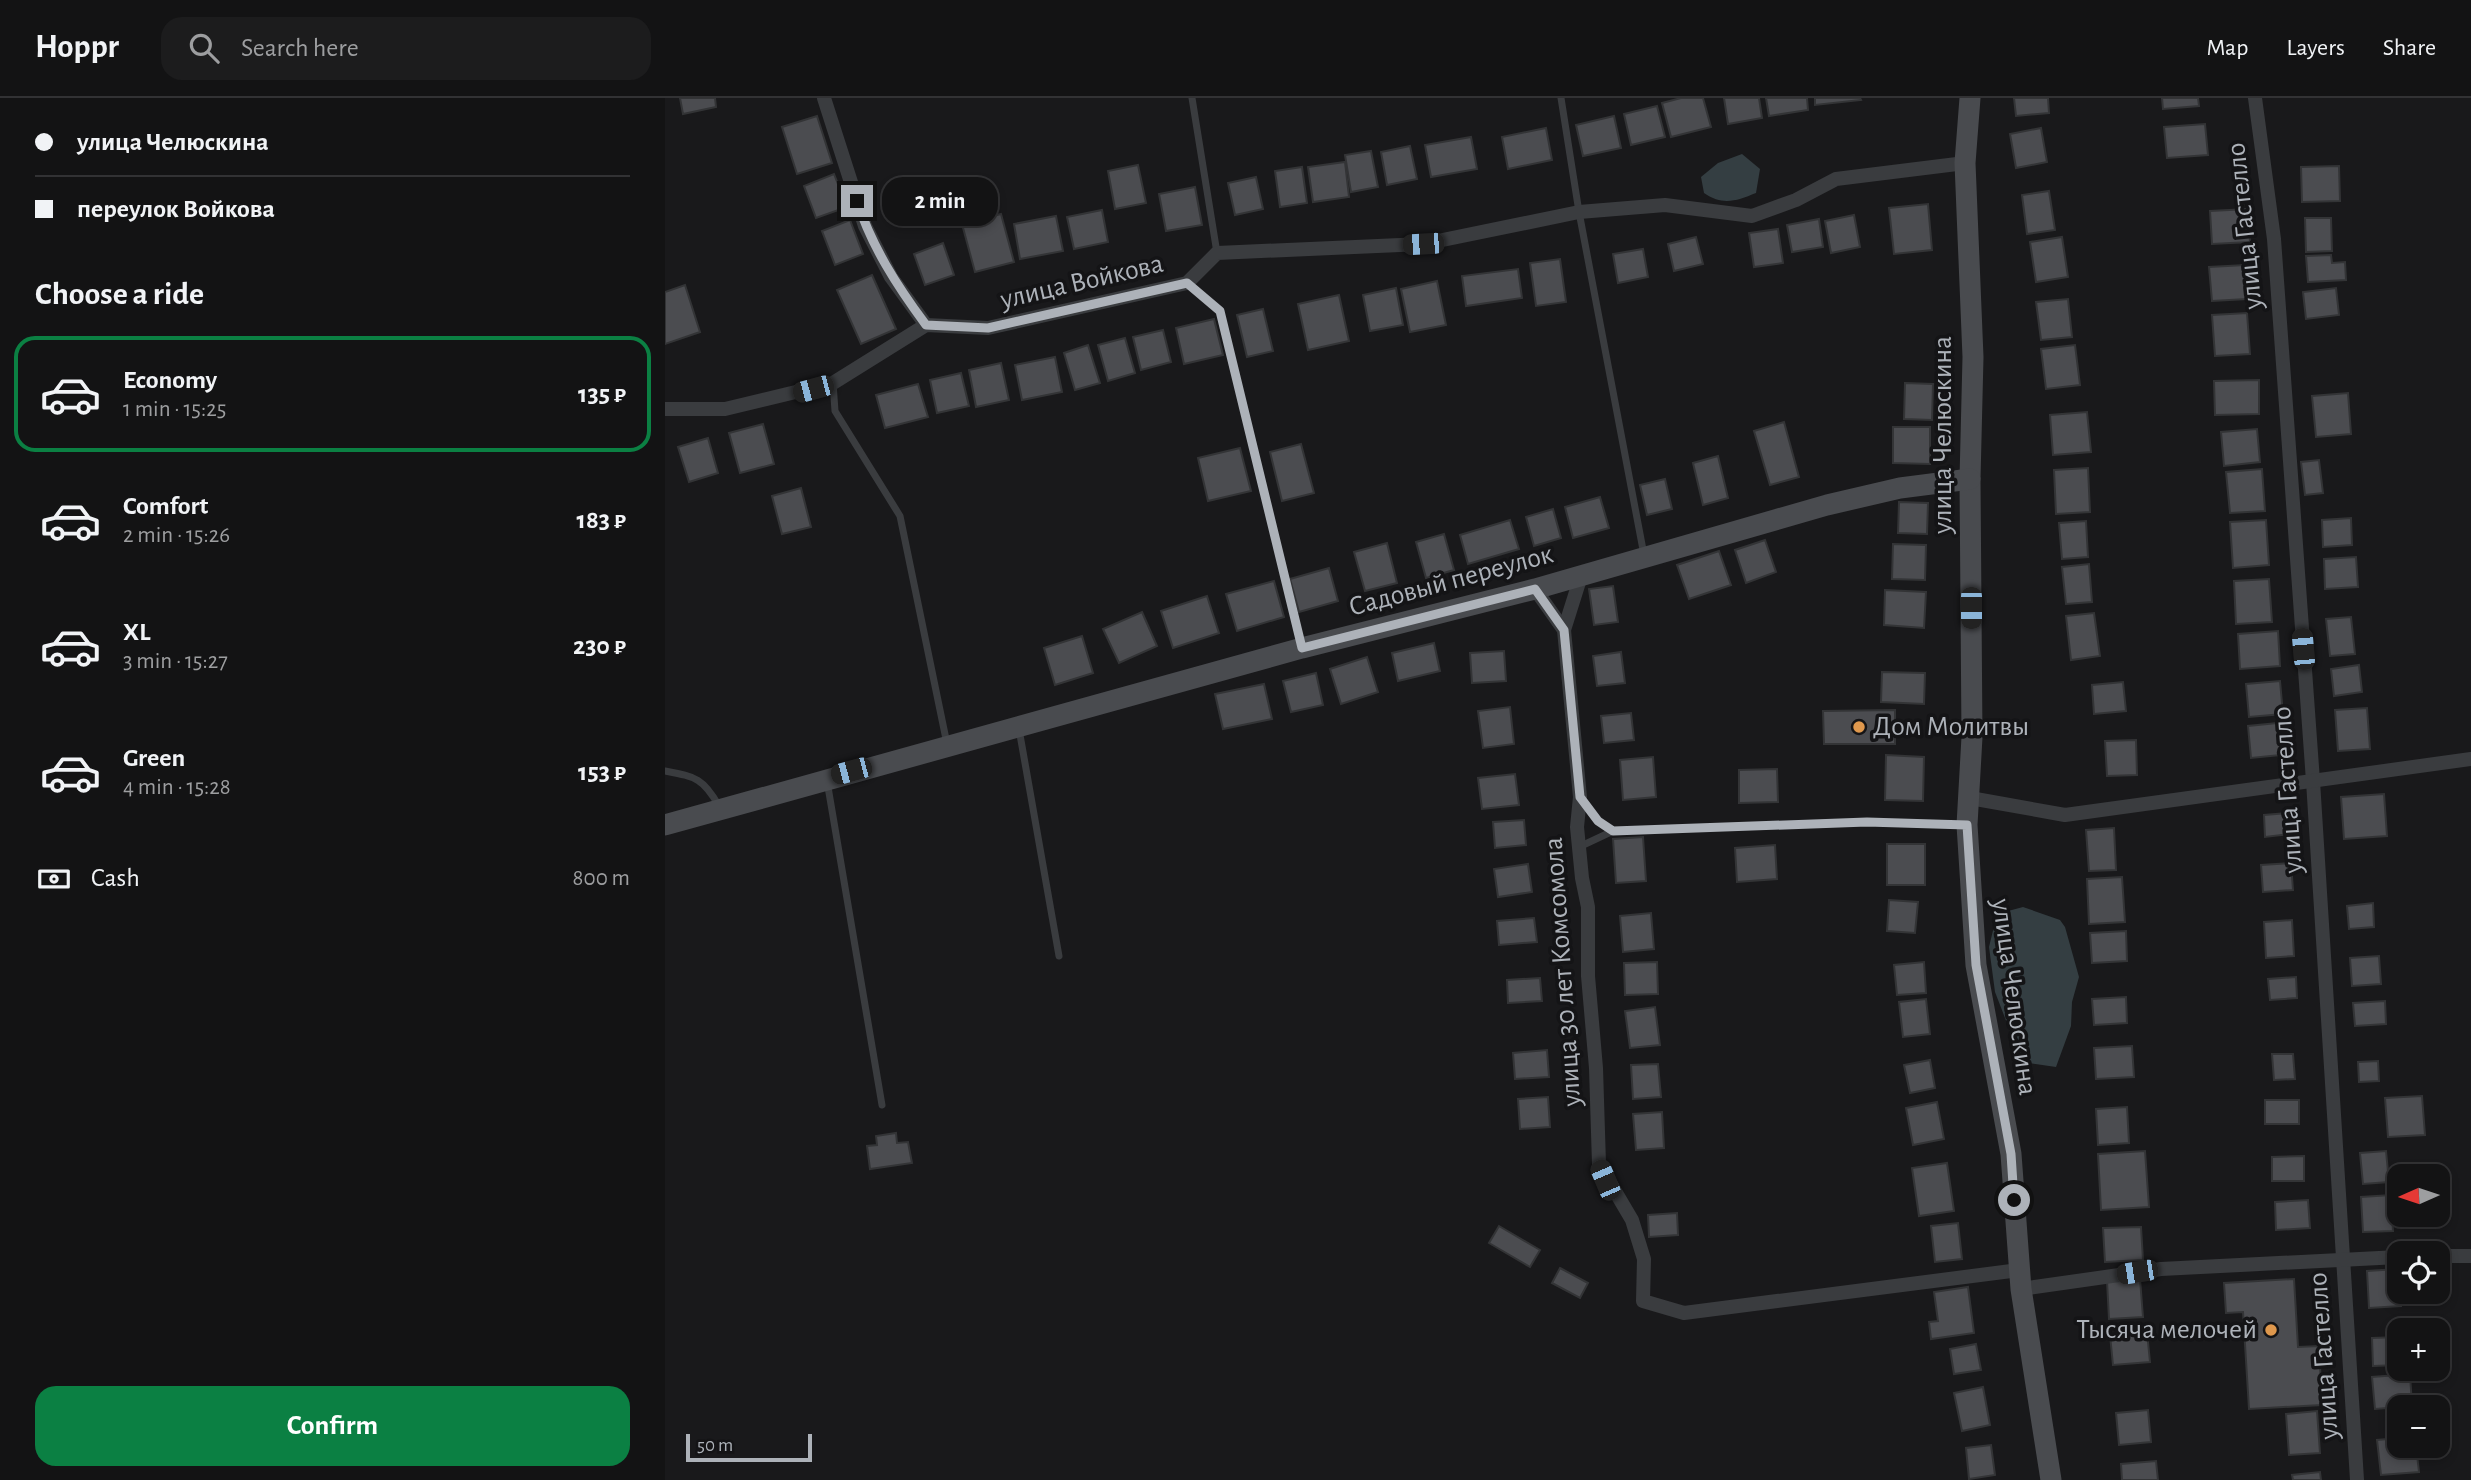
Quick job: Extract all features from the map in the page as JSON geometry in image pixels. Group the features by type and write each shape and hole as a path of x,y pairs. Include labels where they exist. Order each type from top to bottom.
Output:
{"street":[{"path":"665,409 725,409 833,383 926,325 891,277 865,226 824,98"},
{"name":"улица Челюскина","path":"1970,98 1965,163 1973,357 1970,479 1970,799 1967,825 1976,965 2011,1154 2020,1279 2052,1480"},
{"name":"улица Гастелло","path":"2255,98 2274,239 2313,782 2357,1480"},
{"path":"1217,253 1423,244 1579,212 1665,205 1752,216 1796,200 1836,179 1965,163"},
{"name":"улица Войкова","path":"926,325 988,328 1187,283 1217,253"},
{"name":"Садовый переулок","path":"665,825 1302,648 1535,589 1839,502 1900,488 1970,479"},
{"name":"улица 30 лет Комсомола","path":"1581,576 1564,630 1580,797 1577,827 1588,907 1588,975 1596,1068 1599,1164 1632,1220 1644,1259 1643,1301 1684,1313 2020,1279"},
{"name":"улица 30 лет Комсомола","path":"1535,589 1564,630"},
{"path":"1970,799 2065,815 2471,759"},
{"path":"2450,1256 2471,1256"},
{"path":"2020,1279 2342,1257 2387,1257"}],"lane":[{"path":"1192,98 1217,253"},
{"path":"1561,98 1579,212 1645,557"},
{"path":"1187,283 1220,311 1302,648"},
{"path":"833,383 835,411 900,516 947,745"},
{"path":"1019,727 1059,956"},
{"path":"665,771 696,777 709,789 721,810"},
{"path":"827,778 882,1105"},
{"path":"1580,797 1598,821 1613,831"},
{"path":"1579,847 1613,831 1867,822 1967,825"}],"shaded area":[{"path":"1742,154 1760,169 1756,193 1724,201 1704,193 1701,177 1718,163"},
{"path":"2023,907 2060,920 2065,927 2079,977 2072,1002 2071,1026 2056,1067 2022,1062 1995,992 1989,947 1997,914"}],"building":[{"path":"680,98 715,98 716,107 683,114"},
{"path":"1681,98 1703,98 1711,127 1671,137 1662,103"},
{"path":"1724,98 1759,98 1762,118 1728,124"},
{"path":"1766,98 1807,98 1808,110 1769,116"},
{"path":"1815,98 1860,98 1861,100 1815,105"},
{"path":"2014,98 2048,98 2049,113 2016,116"},
{"path":"2162,98 2198,98 2199,106 2163,109"},
{"path":"1657,106 1665,137 1631,145 1624,114"},
{"path":"817,116 832,163 797,174 782,127"},
{"path":"1614,116 1621,148 1583,156 1576,125"},
{"path":"2205,124 2208,155 2167,158 2164,127"},
{"path":"1546,128 1552,160 1508,169 1502,137"},
{"path":"2041,128 2047,162 2016,168 2010,134"},
{"path":"1471,137 1477,169 1431,177 1425,145"},
{"path":"1410,146 1417,179 1387,185 1381,152"},
{"path":"1371,151 1378,187 1351,192 1345,155"},
{"path":"1345,162 1349,197 1313,202 1308,167"},
{"path":"1138,165 1146,203 1115,209 1108,171"},
{"path":"2339,166 2340,201 2302,202 2301,167"},
{"path":"1302,167 1307,203 1280,207 1275,171"},
{"path":"834,174 847,207 816,218 804,186"},
{"path":"1256,177 1263,209 1235,215 1228,183"},
{"path":"1195,187 1202,225 1166,231 1159,194"},
{"path":"2049,191 2055,230 2027,234 2022,195"},
{"path":"1928,204 1932,250 1894,254 1889,208"},
{"path":"2248,209 2250,242 2212,244 2210,211"},
{"path":"1102,210 1108,242 1074,249 1067,217"},
{"path":"1001,214 1014,262 975,272 962,224"},
{"path":"1854,215 1860,247 1831,253 1825,221"},
{"path":"1056,216 1063,251 1020,259 1014,224"},
{"path":"2305,218 2331,218 2332,251 2306,252"},
{"path":"1819,219 1823,247 1792,252 1787,225"},
{"path":"850,220 863,254 835,265 822,231"},
{"path":"1778,229 1783,263 1754,267 1749,233"},
{"path":"1696,237 1703,264 1674,271 1668,244"},
{"path":"2062,237 2068,277 2036,282 2030,242"},
{"path":"943,243 954,275 925,285 914,254"},
{"path":"1643,249 1648,277 1618,283 1613,254"},
{"path":"2331,255 2332,263 2345,262 2346,280 2308,282 2306,256"},
{"path":"1560,259 1566,302 1536,306 1530,263"},
{"path":"2245,265 2247,299 2212,301 2209,267"},
{"path":"1518,269 1522,298 1466,306 1462,276"},
{"path":"872,275 896,329 861,344 837,290"},
{"path":"1437,281 1446,325 1410,332 1401,289"},
{"path":"685,285 700,332 665,344 665,292"},
{"path":"1396,288 1403,325 1370,331 1363,295"},
{"path":"2336,288 2339,315 2306,319 2303,292"},
{"path":"1339,295 1349,341 1308,350 1298,304"},
{"path":"2068,299 2072,337 2041,340 2036,302"},
{"path":"1263,309 1273,351 1247,357 1237,315"},
{"path":"2247,313 2250,354 2215,356 2212,315"},
{"path":"1214,319 1223,355 1184,364 1176,328"},
{"path":"1163,330 1171,362 1141,370 1133,337"},
{"path":"1125,338 1135,373 1108,381 1098,345"},
{"path":"1088,345 1100,383 1075,390 1064,353"},
{"path":"2075,345 2080,385 2046,389 2041,349"},
{"path":"1055,357 1062,392 1022,400 1015,365"},
{"path":"1001,363 1009,400 976,407 969,370"},
{"path":"961,373 969,406 937,413 930,380"},
{"path":"2259,380 2259,414 2215,415 2214,381"},
{"path":"1905,383 1933,384 1932,420 1904,419"},
{"path":"918,384 928,417 885,428 876,395"},
{"path":"2348,393 2351,434 2316,437 2312,396"},
{"path":"2087,412 2091,452 2053,455 2050,415"},
{"path":"1784,422 1799,477 1770,485 1754,431"},
{"path":"763,424 774,464 740,473 729,433"},
{"path":"1893,427 1930,427 1930,464 1893,463"},
{"path":"2257,429 2260,462 2224,466 2221,432"},
{"path":"708,438 718,473 689,482 678,447"},
{"path":"1301,444 1314,493 1282,501 1270,452"},
{"path":"1240,448 1251,491 1208,501 1198,458"},
{"path":"1718,456 1728,498 1703,505 1693,463"},
{"path":"2319,460 2323,493 2305,495 2301,462"},
{"path":"2088,468 2090,512 2056,514 2054,470"},
{"path":"2262,469 2265,511 2230,513 2226,472"},
{"path":"1665,479 1672,509 1647,515 1640,485"},
{"path":"801,488 811,527 782,534 772,496"},
{"path":"1600,497 1609,528 1573,538 1565,507"},
{"path":"1899,502 1928,503 1927,534 1898,533"},
{"path":"1553,509 1561,538 1534,546 1526,517"},
{"path":"2351,518 2352,545 2323,547 2322,520"},
{"path":"1510,520 1519,549 1468,564 1460,535"},
{"path":"2266,520 2269,565 2233,568 2230,522"},
{"path":"2086,521 2088,557 2062,559 2059,523"},
{"path":"1444,534 1454,570 1426,578 1416,542"},
{"path":"1765,540 1776,572 1746,583 1735,550"},
{"path":"1387,543 1397,583 1365,591 1354,552"},
{"path":"1893,544 1926,545 1925,580 1892,579"},
{"path":"1719,551 1731,585 1689,599 1677,565"},
{"path":"2356,557 2358,587 2325,589 2324,559"},
{"path":"2089,564 2092,602 2066,604 2062,567"},
{"path":"1329,568 1338,601 1299,612 1290,579"},
{"path":"2269,579 2272,622 2236,624 2234,581"},
{"path":"1274,581 1284,617 1237,631 1226,594"},
{"path":"1613,586 1618,622 1594,625 1589,589"},
{"path":"1885,590 1926,592 1924,628 1884,625"},
{"path":"1207,596 1219,633 1173,648 1161,611"},
{"path":"1142,612 1157,646 1119,663 1103,629"},
{"path":"2094,613 2100,656 2071,660 2066,616"},
{"path":"2351,617 2355,654 2330,656 2326,619"},
{"path":"2278,631 2280,666 2240,669 2238,634"},
{"path":"1082,636 1093,673 1055,685 1044,648"},
{"path":"1434,643 1440,671 1398,681 1392,653"},
{"path":"1504,651 1506,681 1472,683 1470,653"},
{"path":"1621,652 1625,683 1597,686 1593,656"},
{"path":"1367,657 1378,692 1341,704 1330,669"},
{"path":"2359,665 2362,692 2334,696 2331,669"},
{"path":"1882,672 1925,673 1924,704 1881,702"},
{"path":"1316,673 1323,705 1291,712 1283,681"},
{"path":"2280,681 2283,714 2249,717 2246,684"},
{"path":"2123,682 2126,711 2094,714 2092,685"},
{"path":"1264,684 1272,719 1223,729 1215,694"},
{"path":"1510,707 1514,744 1483,748 1478,711"},
{"path":"2367,708 2370,749 2338,751 2335,710"},
{"name":"Дом Молитвы","path":"1895,710 1895,744 1824,744 1823,711"},
{"path":"1631,713 1634,740 1604,743 1601,716"},
{"path":"2287,722 2291,754 2251,758 2248,726"},
{"path":"2136,740 2137,775 2107,776 2105,741"},
{"path":"1886,755 1924,757 1923,801 1885,800"},
{"path":"1653,757 1656,797 1623,800 1620,760"},
{"path":"1777,769 1778,802 1739,803 1739,770"},
{"path":"1515,774 1519,805 1482,809 1478,778"},
{"path":"2384,794 2387,836 2344,839 2341,797"},
{"path":"2289,813 2290,834 2265,837 2264,815"},
{"path":"1524,820 1526,845 1495,848 1493,822"},
{"path":"2114,828 2116,870 2089,871 2086,830"},
{"path":"1643,837 1646,881 1616,883 1613,839"},
{"path":"1887,844 1925,844 1925,885 1887,885"},
{"path":"1775,845 1777,879 1737,882 1735,848"},
{"path":"2291,863 2293,890 2263,892 2261,865"},
{"path":"1528,864 1532,892 1498,897 1494,869"},
{"path":"2122,877 2125,922 2089,924 2087,879"},
{"path":"1889,900 1918,902 1915,933 1887,931"},
{"path":"2373,903 2374,927 2349,929 2347,906"},
{"path":"1651,913 1654,949 1623,952 1620,916"},
{"path":"1534,918 1537,942 1499,945 1497,921"},
{"path":"2292,920 2294,956 2266,958 2264,922"},
{"path":"2126,931 2127,961 2092,963 2090,933"},
{"path":"2379,956 2381,984 2352,986 2350,958"},
{"path":"1657,962 1658,994 1625,995 1624,963"},
{"path":"1924,962 1926,993 1897,995 1894,965"},
{"path":"2296,977 2297,998 2270,1000 2268,979"},
{"path":"1540,978 1542,1001 1508,1003 1507,980"},
{"path":"2126,997 2127,1023 2094,1025 2092,999"},
{"path":"1926,999 1930,1034 1903,1037 1899,1002"},
{"path":"2385,1001 2386,1024 2355,1026 2353,1003"},
{"path":"1655,1007 1660,1045 1630,1048 1625,1011"},
{"path":"2132,1046 2134,1077 2096,1079 2094,1048"},
{"path":"1547,1050 1549,1077 1515,1079 1513,1053"},
{"path":"2272,1054 2293,1054 2295,1079 2274,1080"},
{"path":"1930,1060 1935,1088 1910,1093 1904,1065"},
{"path":"2378,1061 2379,1081 2359,1082 2358,1062"},
{"path":"1658,1064 1661,1097 1633,1099 1631,1065"},
{"path":"2422,1096 2425,1135 2388,1137 2385,1098"},
{"path":"1548,1097 1550,1127 1520,1129 1518,1099"},
{"path":"2265,1100 2299,1100 2299,1124 2265,1124"},
{"path":"1937,1102 1944,1139 1913,1145 1906,1108"},
{"path":"2127,1107 2129,1143 2098,1145 2096,1109"},
{"path":"1662,1112 1664,1148 1636,1150 1633,1114"},
{"path":"896,1133 897,1143 908,1142 912,1163 870,1169 867,1146 877,1145 876,1136"},
{"path":"2145,1151 2149,1207 2101,1210 2098,1154"},
{"path":"2386,1151 2387,1182 2363,1184 2360,1153"},
{"path":"2304,1156 2304,1181 2272,1181 2272,1157"},
{"path":"1947,1163 1954,1211 1919,1216 1912,1168"},
{"path":"2387,1195 2387,1227 2393,1227 2393,1231 2363,1232 2361,1197"},
{"path":"2308,1200 2310,1228 2276,1230 2275,1202"},
{"path":"1677,1213 1678,1235 1649,1237 1648,1215"},
{"path":"1958,1223 1962,1259 1935,1262 1931,1226"},
{"path":"1499,1226 1540,1250 1530,1267 1489,1243"},
{"path":"2141,1227 2143,1260 2105,1262 2103,1228"},
{"path":"1560,1268 1588,1283 1580,1298 1552,1283"},
{"path":"2387,1270 2387,1304 2401,1306 2369,1308 2367,1271"},
{"path":"2140,1279 2143,1317 2109,1319 2107,1281"},
{"name":"Тысяча мелочей","path":"2294,1279 2298,1347 2319,1346 2322,1405 2249,1409 2243,1312 2226,1313 2224,1283"},
{"path":"1968,1287 1974,1333 1931,1339 1929,1322 1938,1321 1934,1292"},
{"path":"2147,1332 2150,1362 2113,1365 2110,1335"},
{"path":"2387,1337 2387,1365 2373,1366 2372,1338"},
{"path":"1976,1344 1981,1370 1954,1374 1950,1349"},
{"path":"2387,1376 2387,1381 2410,1381 2411,1395 2387,1395 2387,1408 2375,1409 2372,1377"},
{"path":"1983,1387 1990,1425 1962,1431 1954,1393"},
{"path":"2148,1410 2151,1442 2119,1445 2116,1413"},
{"path":"2317,1411 2320,1453 2289,1455 2286,1414"},
{"path":"2387,1439 2387,1458 2417,1458 2419,1472 2381,1475 2377,1440"},
{"path":"1991,1445 1995,1475 1969,1479 1966,1448"},
{"path":"2156,1461 2158,1480 2122,1480 2121,1464"},
{"path":"2320,1472 2321,1480 2293,1480 2292,1475"}],"place":[{"name":"Дом Молитвы","path":"1859,727"},
{"name":"Тысяча мелочей","path":"2271,1330"}],"route":[{"path":"857,201 865,226 891,277 926,325 988,328 1187,283 1220,311 1302,648 1535,589 1549,605 1564,630 1580,797 1598,821 1613,831 1867,822 1967,825 1976,965 2011,1154 2014,1200"}]}
